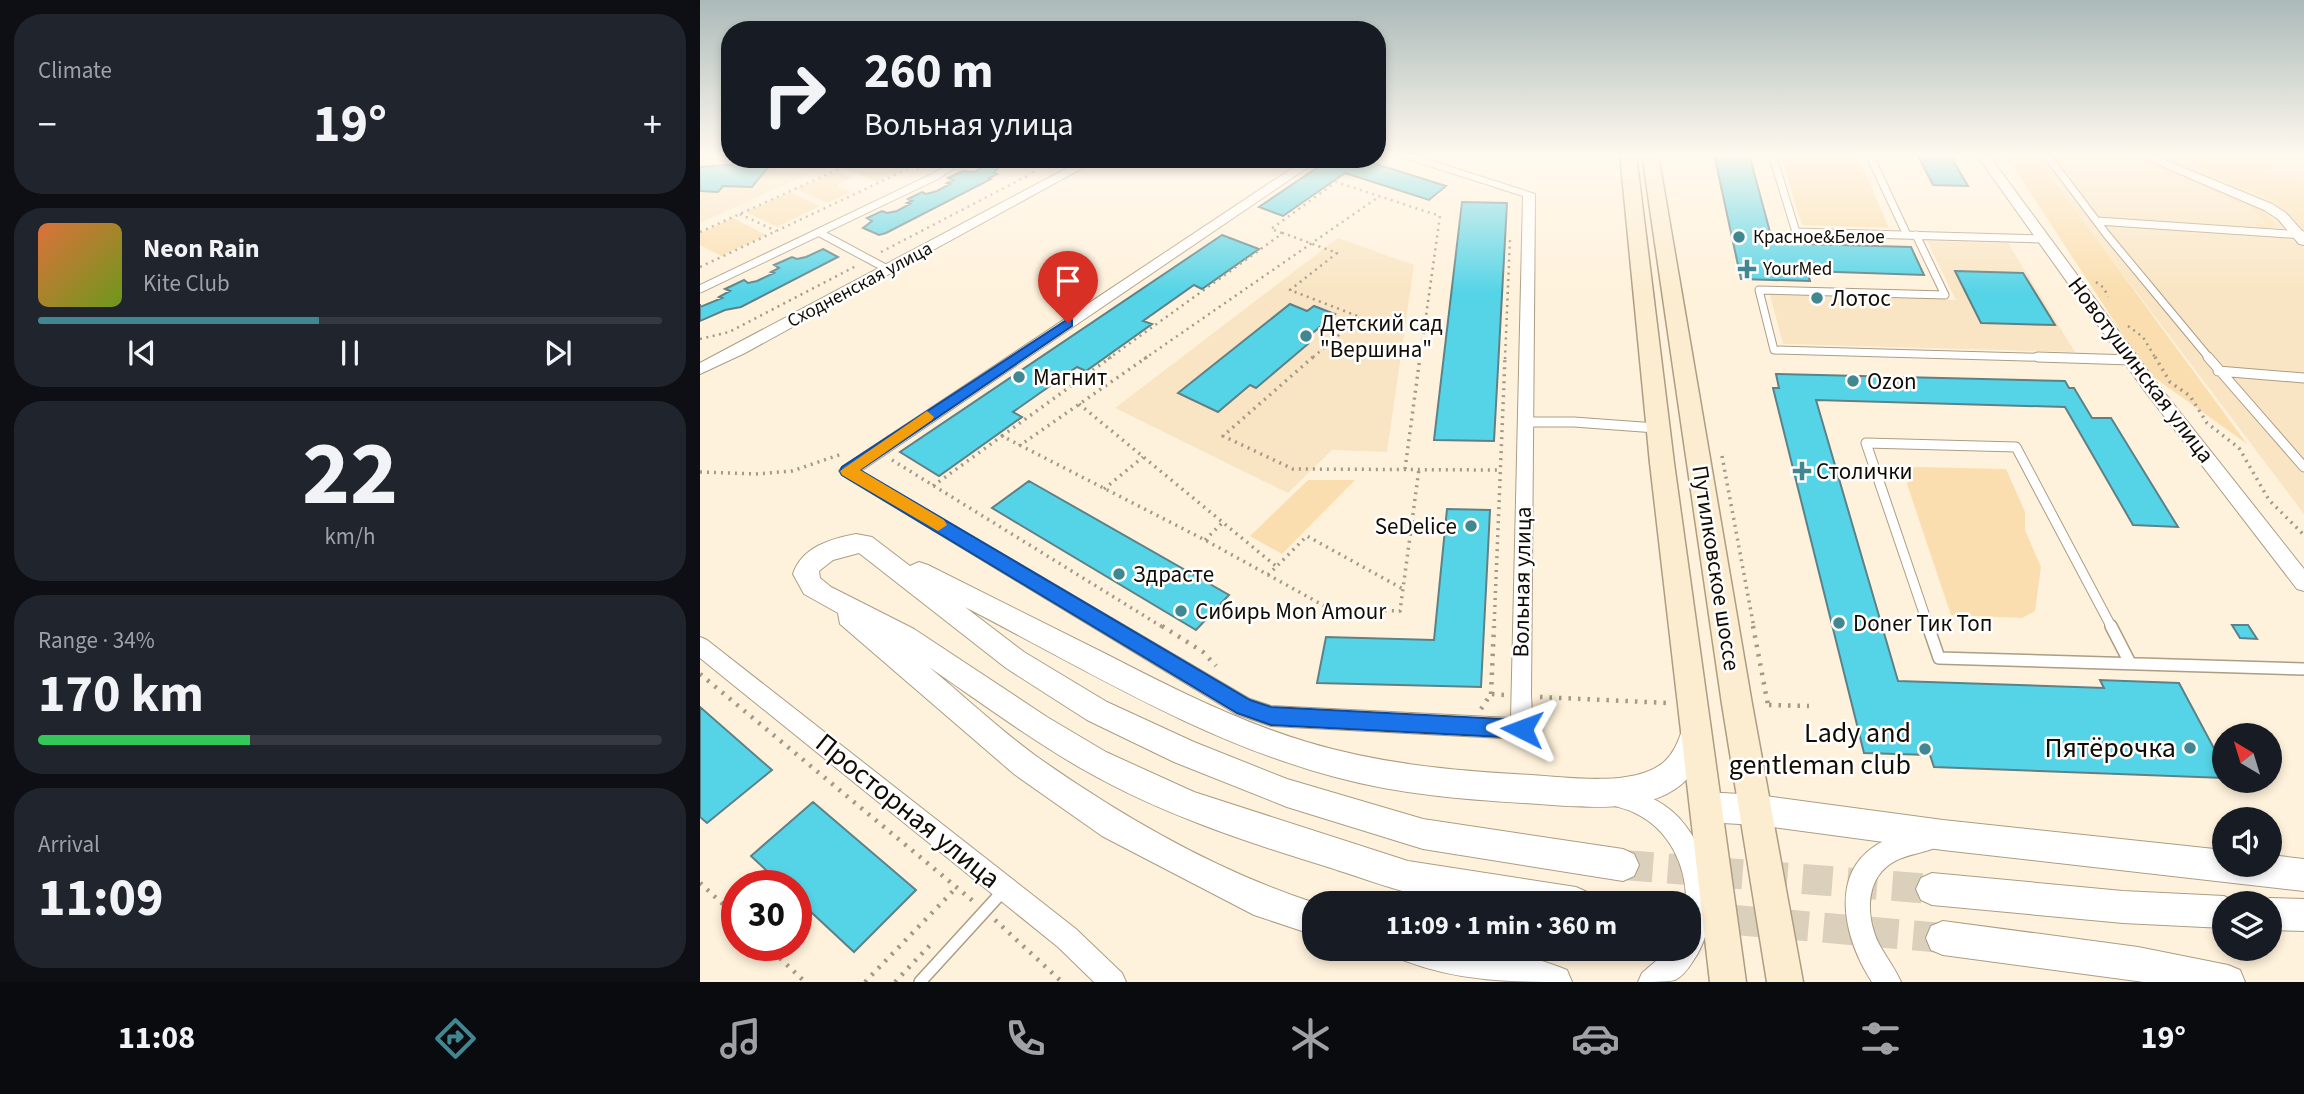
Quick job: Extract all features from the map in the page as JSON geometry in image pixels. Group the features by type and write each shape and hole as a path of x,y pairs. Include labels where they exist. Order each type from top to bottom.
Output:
{"main road":[{"name":"Путилковское шоссе","path":"1633,200 1657,428 1728,982"},
{"name":"Путилковское шоссе","path":"1657,200 1785,982"}],"street":[{"name":"Сходненская улица","path":"700,369 1018,200"},
{"path":"866,457 1253,200"},
{"name":"Вольная улица","path":"866,457 848,471 1253,710 1271,716 1522,729 1520,696 1529,200"},
{"name":"Новотушинская улица","path":"2014,200 2131,360 2304,583"},
{"path":"2253,200 2281,216 2302,237"},
{"path":"1302,915 1265,904 1113,825 1024,764 814,588 807,579 811,564 837,546 856,543 871,548 1203,718 1306,756 1405,778 1477,787 1605,794 1626,798 1644,806 1675,830 1695,866 1699,891"},
{"path":"871,548 1015,660 1097,712 1184,752 1287,793 1423,834 1623,865"},
{"path":"826,596 883,623 1064,744 1156,790 1262,832 1416,878 1499,891"},
{"name":"Просторная улица","path":"700,646 1067,938 1113,982"},
{"path":"1605,794 1648,786 1669,778 1691,752 1695,733"},
{"path":"1705,807 1757,810 1943,835 2304,875"},
{"path":"1888,982 1874,964 1861,934 1857,906 1862,881 1874,862 1893,849 1943,835"},
{"path":"1933,889 2123,907 2212,911"},
{"path":"2282,914 2304,915"},
{"path":"1942,938 2138,964 2228,982"},
{"path":"1469,961 1555,982"},
{"path":"1651,982 1678,961"}],"lane":[{"path":"700,289 888,200"},
{"path":"1786,200 1796,232 2041,239"},
{"path":"1891,200 1907,235"},
{"path":"2081,200 2218,371 2304,467"},
{"path":"2097,221 2302,237"},
{"path":"820,233 889,270"},
{"path":"1916,235 1945,295 1759,290 1774,350 2131,360"},
{"path":"2218,371 2304,378"},
{"path":"1525,422 1574,422 1657,428"},
{"path":"2130,663 2016,446 1866,443 1939,658 2304,669"},
{"path":"920,982 1005,888"}],"path":[{"path":"700,232 771,200"},
{"path":"700,267 842,200"},
{"path":"1311,200 1271,229 1337,253 1290,290 1360,317 1223,436 1293,469 1499,470"},
{"path":"1019,446 1375,200"},
{"path":"1391,200 1440,216 1405,469"},
{"path":"1478,712 1491,694 1512,200"},
{"path":"740,214 799,243"},
{"path":"933,486 1283,233"},
{"path":"2094,281 2104,288 2113,307"},
{"path":"2126,324 2143,337 2170,382 2190,396 2207,423 2239,448 2269,500 2304,535"},
{"path":"1079,404 1277,566"},
{"path":"1002,436 1205,540 1330,610 1400,611 1419,469"},
{"path":"700,472 756,474 792,471 859,448 866,457 888,458 1203,652 1222,671"},
{"path":"1104,489 1143,457"},
{"path":"1205,540 1223,522"},
{"path":"1268,575 1307,536 1403,589"},
{"path":"700,674 957,887 1062,982"},
{"path":"1491,694 1669,703"},
{"path":"1761,705 1809,706"},
{"path":"700,883 721,902"},
{"path":"865,982 957,887"},
{"path":"783,961 805,982"}],"shaded area":[{"path":"700,200 751,200 700,223"},
{"path":"773,200 807,200 820,206 777,227 746,212"},
{"path":"1794,200 1877,200 1889,228 1802,225"},
{"path":"2035,200 2068,200 2247,444 2148,373"},
{"path":"2066,200 2304,200 2304,514"},
{"path":"2232,200 2250,202 2275,225 2271,229 2263,230 2255,224 2265,224 2249,205 2238,204"},
{"path":"2269,200 2304,200 2304,228"},
{"path":"733,218 766,235 721,256 700,245 700,233"},
{"name":"Детский сад \"Вершина\"","path":"1338,238 1414,265 1387,452 1332,450 1288,493 1115,408"},
{"name":"Лотос","path":"1927,241 2008,243 2075,352 1783,344 1770,295 1956,300"},
{"path":"1914,467 2006,469 2025,512 2025,530 2041,567 2035,611 2022,618 1951,615 1907,484"},
{"path":"1308,480 1355,480 1282,554 1250,536"}],"building":[{"path":"910,200 951,200 886,233 879,235 863,228 872,221 867,218 882,211 897,211 912,201"},
{"path":"1270,200 1306,200 1283,216 1259,207"},
{"path":"1724,200 1761,200 1773,243 1911,247 1924,275 1807,271 1810,281 1741,279"},
{"path":"1462,202 1507,203 1494,441 1434,440"},
{"path":"1222,235 1259,249 1202,289 1194,285 1143,321 1152,324 1086,371 1077,367 1013,412 1022,417 939,476 900,452"},
{"path":"823,249 838,257 741,307 725,310 700,321 700,307 722,298 719,297 730,291 725,289 744,280 748,283 757,281 774,273 771,272 779,268 774,265 792,257 806,257"},
{"path":"1955,271 2023,273 2055,325 1981,323"},
{"path":"1290,304 1307,311 1314,306 1335,314 1302,342 1308,344 1256,388 1250,385 1218,412 1178,393"},
{"path":"1776,374 2065,381 2069,388 2074,388 2092,418 2111,418 2178,527 2133,525 2065,407 1816,400 1898,681 2104,688 2100,680 2179,683 2212,745 2212,778 1934,767 1930,755 1864,753 1773,388 1779,388"},
{"path":"1029,481 1229,595 1196,630 992,508"},
{"path":"1447,509 1490,510 1481,687 1317,683 1326,637 1434,640"},
{"path":"2232,625 2248,625 2257,639 2240,638"},
{"path":"700,707 772,770 707,823 700,817"},
{"path":"813,802 916,890 854,952 812,913 812,870 766,870 751,856"}],"tunnel":[{"path":"1623,865 1932,889"},
{"path":"1701,917 1943,938"}],"slow traffic":[{"path":"927,417 848,471 938,525"}],"place":[{"name":"Красное&Белое","path":"1739,237"},
{"name":"YourMed","path":"1747,269"},
{"name":"Лотос","path":"1817,298"},
{"name":"Детский сад \"Вершина\"","path":"1306,336"},
{"name":"Магнит","path":"1019,377"},
{"name":"Ozon","path":"1853,381"},
{"name":"Столички","path":"1802,471"},
{"name":"SeDelice","path":"1471,526"},
{"name":"Здрасте","path":"1119,574"},
{"name":"Сибирь Mon Amour","path":"1181,611"},
{"name":"Doner Тик Топ","path":"1839,623"},
{"name":"Пятёрочка","path":"2190,748"},
{"name":"Lady and gentleman club","path":"1925,749"}],"route":[{"path":"1068,323 848,471 1244,707 1271,716 1522,729"}]}
